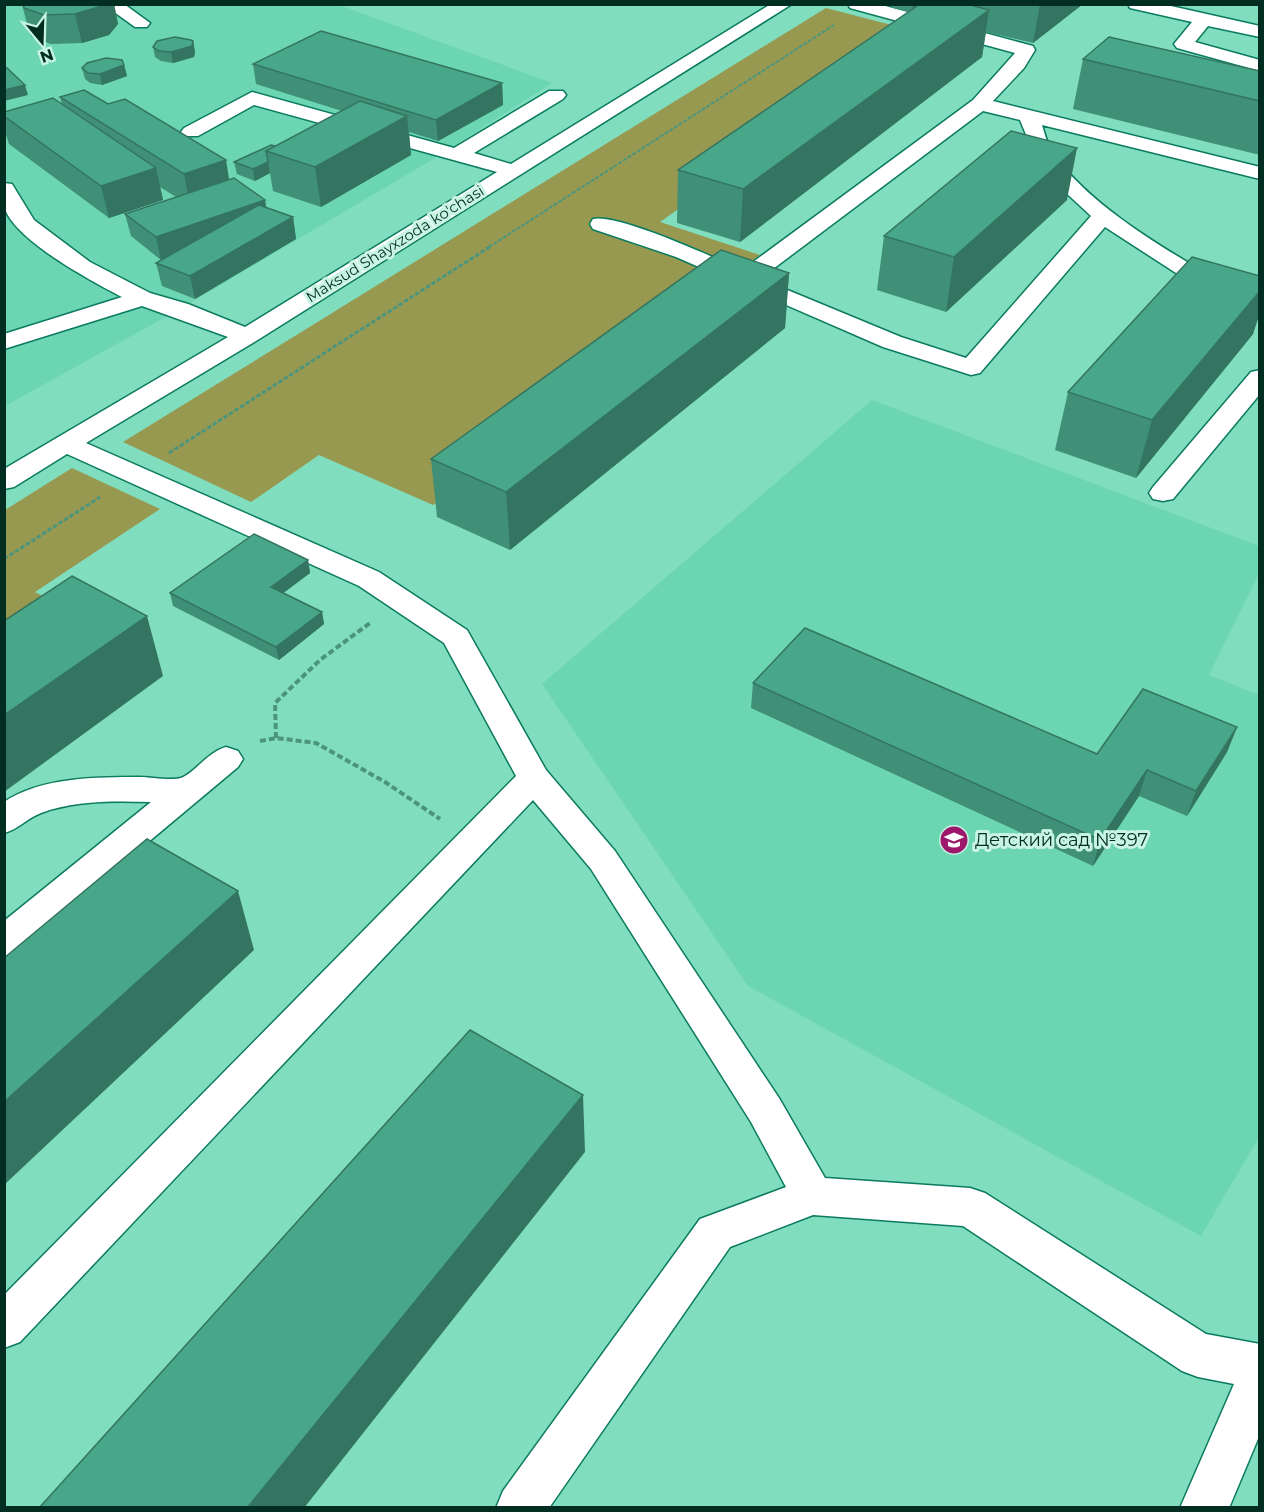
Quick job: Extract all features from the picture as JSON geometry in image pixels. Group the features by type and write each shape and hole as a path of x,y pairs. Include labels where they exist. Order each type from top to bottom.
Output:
{"street":[{"path":"111,4 141,23"},
{"name":"Maksud Shayxzoda ko'chasi","path":"4,481 247,336 784,4"},
{"path":"1136,4 1260,32"},
{"path":"757,270 980,104 1017,64 1026,50 859,5"},
{"path":"1203,20 1183,44 1260,66"},
{"path":"457,154 556,95"},
{"path":"191,132 252,98 514,171"},
{"path":"980,104 1260,173"},
{"path":"1028,116 1043,155 1070,186 1104,216 1238,303 1260,312"},
{"path":"4,189 15,227 82,267 142,298 180,309 247,336"},
{"path":"601,224 684,252 744,280 892,342 971,368 1104,216"},
{"path":"4,342 142,298"},
{"path":"1163,493 1260,377"},
{"path":"66,444 369,579 456,637 534,778 603,860 765,1110 813,1196"},
{"path":"4,942 226,759"},
{"path":"4,1327 534,778"},
{"path":"4,822 25,806 58,796 110,791 188,790"},
{"path":"520,1508 715,1233 813,1196 970,1207 1198,1355 1260,1366"},
{"path":"1204,1508 1260,1378"}],"path":[{"path":"4,559 859,5"},
{"path":"276,738 275,703 296,680 330,650 403,602"},
{"path":"226,759 257,742 276,738 316,743 385,782 473,841"}],"shaded area":[{"path":"5,5 339,5 552,83 445,152 180,309 5,406"},
{"path":"826,8 926,34 660,222 760,255 433,505 319,455 251,502 123,442"},
{"name":"Детский сад №397","path":"872,400 1259,546 1259,573 1209,675 1259,695 1259,1137 1201,1236 748,986 542,684"},
{"path":"72,468 160,509 35,592 88,620 5,679 5,510"}],"building":[{"path":"23,4 103,4 75,14 44,15 24,8"},
{"path":"920,4 967,4 989,10 743,189 678,170"},
{"path":"321,31 502,83 436,120 253,64"},
{"path":"175,37 193,41 192,46 171,52 159,51 153,47 157,41"},
{"path":"1109,37 1260,71 1260,101 1083,59"},
{"path":"106,58 122,60 124,65 100,74 88,73 82,68 87,63"},
{"path":"4,68 7,68 25,85 4,90"},
{"path":"84,90 108,104 125,99 226,160 184,174 60,97"},
{"path":"53,98 156,168 101,186 4,116 4,112"},
{"path":"360,101 407,116 315,167 266,151"},
{"path":"1011,131 1077,148 954,257 884,236"},
{"path":"271,145 275,146 266,151 268,162 253,169 234,162"},
{"path":"234,178 265,200 156,237 125,214"},
{"path":"259,205 293,217 190,276 156,263"},
{"path":"721,250 789,273 506,492 431,459"},
{"path":"1192,257 1260,276 1260,291 1152,420 1068,392"},
{"path":"254,534 308,560 271,587 322,612 276,647 170,593"},
{"path":"72,576 147,616 4,715 4,621"},
{"path":"805,628 1097,754 1143,689 1237,727 1196,791 1147,770 1100,840 753,683"},
{"path":"147,839 238,891 4,1102 4,958"},
{"path":"470,1030 583,1095 247,1508 39,1508"}],"place":[{"name":"Детский сад №397","path":"954,840"}]}
